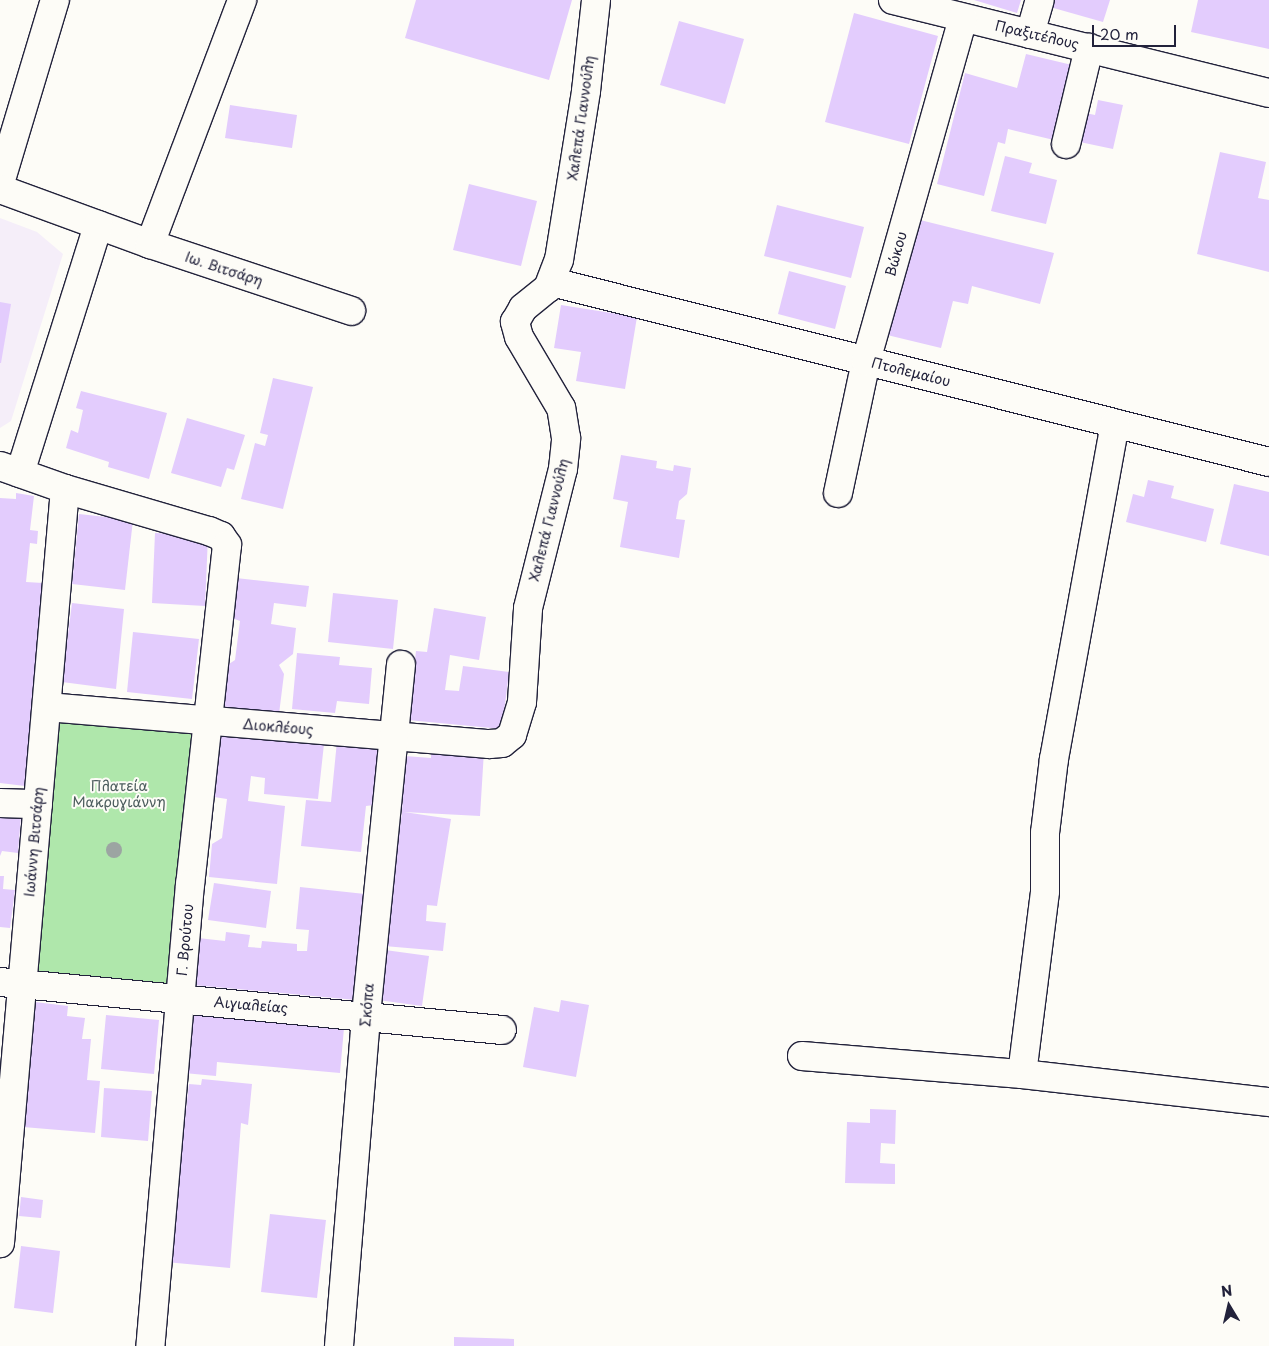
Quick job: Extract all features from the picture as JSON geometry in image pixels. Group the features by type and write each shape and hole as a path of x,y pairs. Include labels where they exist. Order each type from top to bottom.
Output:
{"street":[{"path":"0,183 56,0"},
{"path":"150,244 242,0"},
{"name":"Χαλεπά Γιαννούλη","path":"509,738 518,722 528,608 563,469 566,438 561,408 519,337 515,322 523,308 552,282 565,227 596,0"},
{"name":"Πραξιτέλους","path":"896,0 1269,93"},
{"path":"1030,34 1040,0"},
{"name":"Βώκου","path":"838,493 866,361 963,18"},
{"path":"1066,144 1089,48"},
{"name":"Ιω. Βιτσάρη","path":"0,189 98,226 351,311"},
{"path":"65,489 10,469 98,226"},
{"name":"Πτολεμαίου","path":"552,282 1269,462"},
{"path":"1022,1074 1044,901 1045,833 1054,759 1115,423"},
{"name":"Γ. Βρούτου","path":"65,489 222,536 227,545 207,721 150,1346"},
{"name":"Ιωάννη Βιτσάρη","path":"0,1243 11,983 38,804 65,489"},
{"name":"Σκόπα","path":"338,1346 366,1015 401,665"},
{"name":"Διοκλέους","path":"46,707 489,744 509,738"},
{"path":"0,803 38,804"},
{"name":"Αιγιαλείας","path":"11,983 366,1015 502,1030"},
{"path":"802,1056 1022,1074 1269,1102"}],"shaded area":[{"path":"0,218 37,232 63,254 11,421 0,428"}],"green space":[{"name":"Πλατεία Μακρυγιάννη","path":"47,707 207,721 181,999 22,985"}],"building":[{"path":"416,0 572,0 549,80 405,38"},
{"path":"974,0 1021,0 1017,13"},
{"path":"1052,0 1110,0 1103,22 1050,7"},
{"path":"1198,0 1269,0 1269,49 1191,32"},
{"path":"854,13 938,36 909,144 825,122"},
{"path":"679,21 744,39 725,104 660,85"},
{"path":"1026,54 1072,65 1054,140 1008,129 1005,144 998,142 984,196 937,184 965,73 1017,88"},
{"path":"1098,100 1123,105 1113,149 1075,141 1081,112 1095,115"},
{"path":"230,105 297,115 292,148 225,138"},
{"path":"1220,152 1266,162 1258,198 1269,200 1269,272 1197,254"},
{"path":"1005,156 1032,163 1029,173 1057,180 1046,224 991,211"},
{"path":"469,184 537,201 521,266 453,250"},
{"path":"777,205 864,227 851,278 764,256"},
{"path":"912,218 1054,253 1040,304 972,286 968,304 953,301 941,348 883,334"},
{"path":"789,271 846,286 835,329 778,314"},
{"path":"0,302 11,304 1,363 0,363"},
{"path":"561,305 637,317 625,389 576,381 581,352 554,348"},
{"path":"273,378 313,387 283,509 241,499 255,443 265,446 268,435 260,433"},
{"path":"81,391 167,413 149,479 108,467 109,462 66,448 71,430 78,433 83,410 76,408"},
{"path":"187,418 245,435 234,470 227,468 221,487 171,473"},
{"path":"621,455 657,461 656,468 673,471 674,465 691,468 687,494 679,501 676,519 685,520 679,558 620,547 628,502 613,499"},
{"path":"1148,480 1174,486 1171,498 1214,509 1206,542 1126,522 1133,494 1144,497"},
{"path":"1234,484 1269,492 1269,556 1220,544"},
{"path":"16,493 34,496 30,530 38,531 37,544 30,543 26,582 43,583 25,786 0,783 0,498 16,499"},
{"path":"79,514 133,520 125,590 72,584"},
{"path":"155,533 208,536 205,606 152,603"},
{"path":"236,578 309,586 306,607 274,603 271,624 296,628 293,654 279,665 284,674 279,714 221,706 226,666 235,660 240,621 232,618"},
{"path":"333,593 398,600 393,649 328,642"},
{"path":"72,603 124,609 116,689 62,682"},
{"path":"434,608 486,617 479,660 450,655 445,690 459,691 463,666 509,672 502,729 408,720 416,651 427,652"},
{"path":"133,632 199,639 192,699 127,692"},
{"path":"297,653 340,657 339,665 372,668 369,704 337,701 335,713 292,709"},
{"path":"221,734 324,744 318,799 264,794 265,778 251,776 248,801 285,806 277,884 209,877 212,844 222,838 227,799 214,797"},
{"path":"337,741 379,746 374,805 366,806 361,852 301,846 306,800 331,802"},
{"path":"484,751 480,816 404,812 451,819 437,906 427,905 426,921 446,923 443,951 384,946 402,812 405,756 431,758 431,753"},
{"path":"0,813 21,815 18,853 2,851 0,856"},
{"path":"0,876 4,876 3,889 15,890 10,928 0,927"},
{"path":"214,883 271,891 266,928 208,920"},
{"path":"300,887 365,894 356,1000 193,985 198,938 225,941 226,932 250,935 248,947 261,948 262,941 297,944 297,951 307,951 309,930 296,929"},
{"path":"385,950 429,956 422,1006 378,1000"},
{"path":"561,1000 589,1005 576,1077 523,1067 534,1007 559,1012"},
{"path":"35,1002 68,1006 67,1016 85,1018 82,1039 91,1039 87,1080 100,1081 95,1133 23,1127"},
{"path":"190,1014 344,1028 340,1073 217,1062 216,1076 184,1073"},
{"path":"106,1015 159,1020 154,1074 101,1069"},
{"path":"202,1079 252,1084 248,1125 241,1123 230,1268 166,1262 179,1124 185,1119 189,1084 201,1085"},
{"path":"104,1088 152,1091 148,1141 101,1137"},
{"path":"870,1109 896,1110 895,1144 881,1143 880,1163 895,1164 895,1184 845,1183 847,1122 870,1123"},
{"path":"21,1197 43,1200 41,1218 19,1216"},
{"path":"270,1214 326,1220 317,1298 261,1292"},
{"path":"21,1246 60,1251 53,1313 14,1308"},
{"path":"454,1337 514,1339 514,1346 454,1346"}]}
